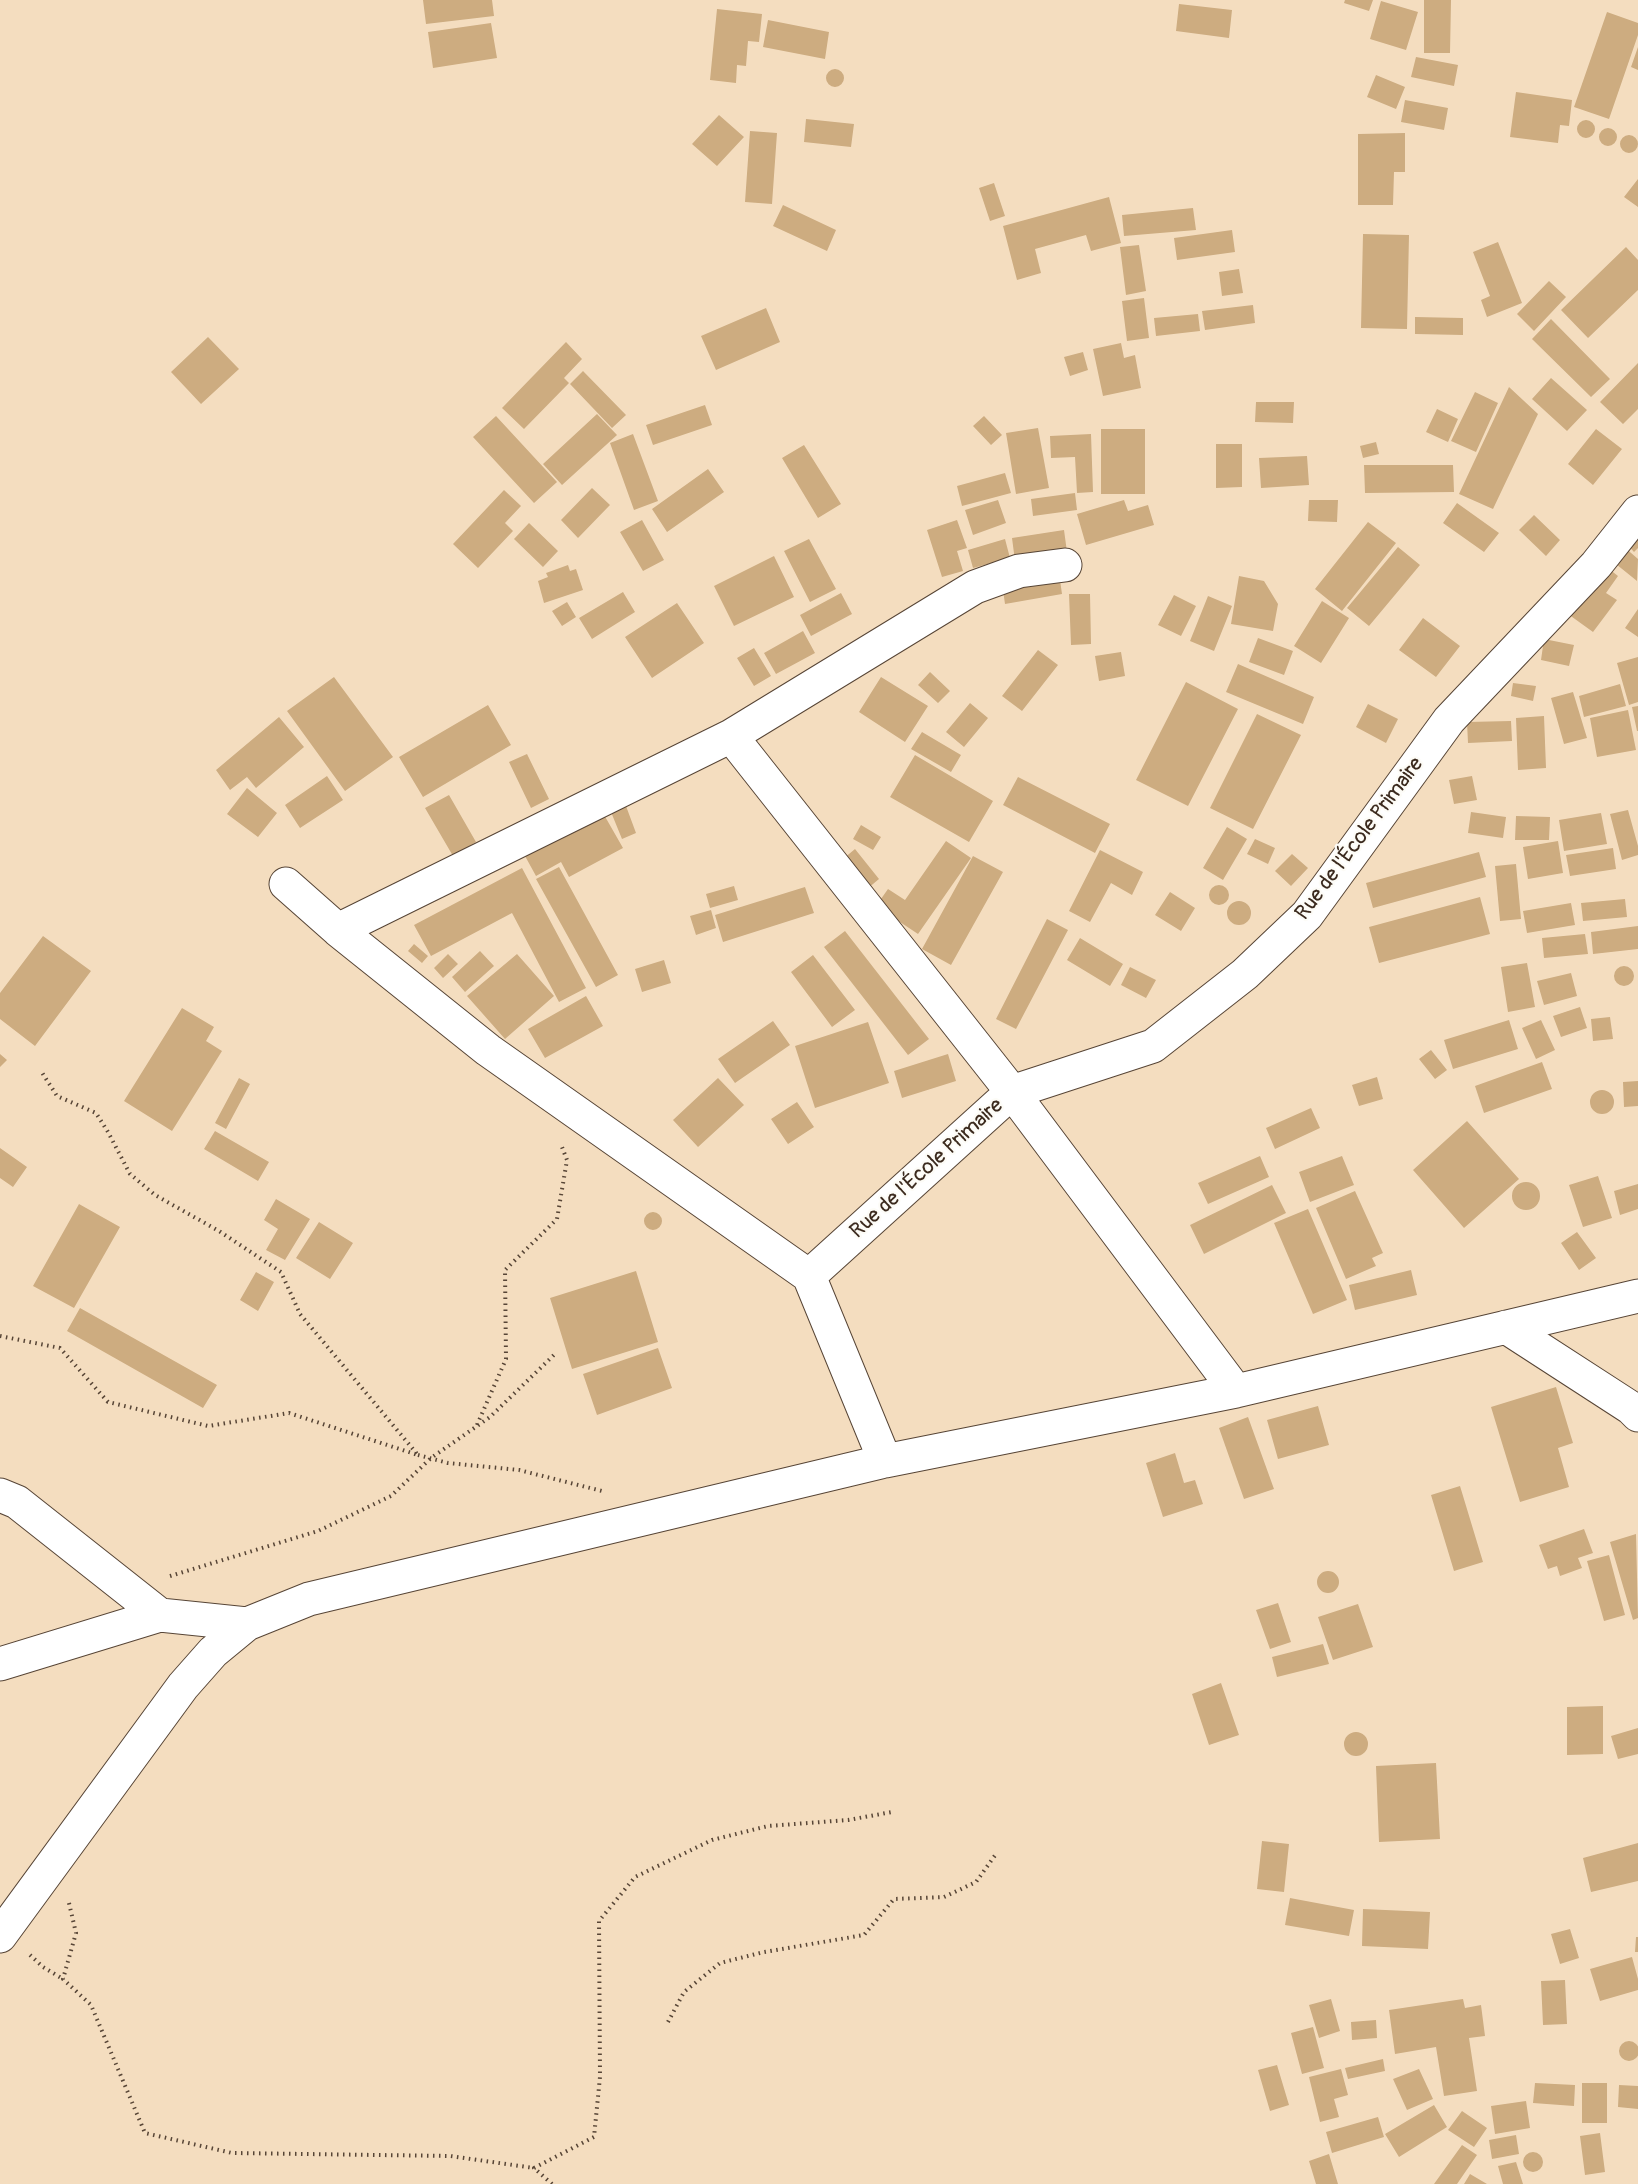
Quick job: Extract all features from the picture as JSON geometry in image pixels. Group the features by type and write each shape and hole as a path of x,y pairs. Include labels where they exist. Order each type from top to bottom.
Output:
{"street":[{"name":"Rue de l'École Primaire","path":"809,1276 1012,1092 1153,1046 1245,974 1306,915 1449,720 1596,565 1638,512"},
{"path":"338,930 731,736 975,587 1019,571 1065,564"},
{"path":"731,736 1012,1092 1236,1391"},
{"path":"286,884 338,930 488,1050 809,1276 885,1461"},
{"path":"0,1936 183,1686 213,1653 247,1624 309,1599 885,1461 1236,1391 1638,1296"},
{"path":"1506,1327 1631,1408 1638,1415"},
{"path":"0,1495 17,1502 160,1615"},
{"path":"0,1664 160,1615 247,1624"}],"path":[{"path":"41,1071 57,1096 96,1113 130,1174 155,1195 202,1221 281,1272 300,1314 418,1455"},
{"path":"477,1426 506,1359 505,1270 557,1219 567,1160 554,1128 545,1089"},
{"path":"0,1336 60,1348 108,1402 208,1426 290,1413 448,1463 519,1470 608,1492"},
{"path":"123,1585 163,1578 318,1531 391,1496 431,1458 490,1417 557,1352"},
{"path":"534,2168 594,2137 600,2077 598,1921 635,1877 712,1840 768,1826 848,1820 892,1812"},
{"path":"668,2022 684,1992 720,1963 764,1952 864,1935 894,1899 944,1897 976,1882 996,1854"},
{"path":"59,1856 76,1933 63,1979 91,2005 145,2133 232,2153 450,2156 534,2168 552,2184"}],"building":[{"path":"423,0 492,0 494,16 426,24"},
{"path":"1345,0 1373,0 1369,11 1344,3"},
{"path":"1424,0 1451,0 1450,53 1424,53"},
{"path":"1381,1 1418,12 1406,50 1370,39"},
{"path":"1179,4 1232,10 1229,38 1176,31"},
{"path":"717,9 762,14 759,42 748,41 746,66 737,65 736,83 710,80"},
{"path":"1607,12 1638,23 1638,35 1609,119 1574,107"},
{"path":"768,20 829,32 825,59 763,47"},
{"path":"491,23 497,58 433,68 428,32"},
{"path":"1638,47 1638,70 1631,67"},
{"path":"1416,57 1458,65 1454,86 1411,77"},
{"path":"831,69 839,69 844,74 842,85 831,87 826,82 826,74"},
{"path":"1376,75 1405,87 1396,109 1367,97"},
{"path":"1516,92 1572,100 1569,126 1560,125 1558,143 1510,137"},
{"path":"1405,100 1448,108 1444,130 1401,122"},
{"path":"719,115 744,137 717,166 692,144"},
{"path":"806,119 854,124 851,147 804,142"},
{"path":"1582,120 1590,120 1595,125 1593,136 1582,138 1577,133 1577,125"},
{"path":"1604,128 1612,128 1617,133 1615,144 1604,146 1599,141 1599,133"},
{"path":"750,131 777,133 772,204 745,202"},
{"path":"1405,133 1405,172 1394,172 1393,205 1358,205 1358,134"},
{"path":"1629,135 1635,138 1638,144 1635,150 1629,153 1623,150 1620,144 1623,138"},
{"path":"1638,179 1638,207 1624,197"},
{"path":"994,183 1005,216 990,221 979,188"},
{"path":"1109,197 1121,243 1091,251 1086,235 1035,249 1041,273 1017,280 1003,226"},
{"path":"783,205 836,230 827,251 773,226"},
{"path":"1193,208 1196,230 1124,236 1122,215"},
{"path":"1232,230 1235,252 1177,260 1174,238"},
{"path":"1363,234 1409,235 1407,329 1361,328"},
{"path":"1498,242 1522,303 1487,317 1481,300 1490,296 1473,252"},
{"path":"1139,245 1146,291 1126,295 1120,247"},
{"path":"1626,247 1638,260 1638,290 1588,338 1561,310"},
{"path":"1239,269 1243,293 1222,296 1219,272"},
{"path":"1549,281 1566,297 1534,331 1517,314"},
{"path":"1144,298 1149,338 1127,341 1122,301"},
{"path":"1253,305 1255,323 1205,330 1202,311"},
{"path":"766,308 780,342 716,370 701,336"},
{"path":"1198,314 1200,331 1156,336 1154,318"},
{"path":"1415,317 1463,318 1463,335 1415,334"},
{"path":"1551,319 1610,379 1591,397 1532,339"},
{"path":"208,337 239,369 201,404 171,372"},
{"path":"566,342 582,359 564,378 569,383 524,429 502,408"},
{"path":"1121,343 1124,358 1135,355 1141,388 1103,396 1093,349"},
{"path":"1083,352 1088,370 1070,376 1064,357"},
{"path":"1638,363 1638,409 1623,424 1600,402"},
{"path":"583,371 626,415 612,428 570,384"},
{"path":"1551,378 1587,410 1567,431 1532,399"},
{"path":"1509,387 1538,414 1493,509 1459,494"},
{"path":"1475,392 1498,403 1476,452 1451,441"},
{"path":"1256,402 1294,402 1293,423 1255,422"},
{"path":"705,405 712,425 653,445 646,425"},
{"path":"1437,409 1458,419 1448,442 1426,432"},
{"path":"597,414 617,435 562,485 543,464"},
{"path":"496,416 557,482 534,503 473,437"},
{"path":"984,416 1002,435 991,445 973,426"},
{"path":"1038,428 1049,488 1016,494 1006,433"},
{"path":"1101,429 1145,429 1145,494 1101,494"},
{"path":"1596,429 1622,449 1593,485 1568,464"},
{"path":"633,434 658,501 634,510 610,443"},
{"path":"1091,434 1093,492 1077,493 1075,457 1051,458 1050,436"},
{"path":"1376,442 1379,454 1363,458 1360,446"},
{"path":"1216,444 1242,444 1242,487 1216,488"},
{"path":"804,445 841,504 818,518 782,458"},
{"path":"1307,456 1309,485 1261,488 1259,458"},
{"path":"1364,465 1453,465 1454,492 1365,493"},
{"path":"708,469 724,492 667,532 652,509"},
{"path":"1005,473 1011,493 962,506 957,486"},
{"path":"592,488 610,505 578,538 561,520"},
{"path":"504,490 521,506 505,523 513,531 478,568 453,544"},
{"path":"1075,493 1077,510 1033,516 1031,499"},
{"path":"998,500 1006,523 973,535 965,510"},
{"path":"1124,500 1128,511 1148,505 1154,525 1086,545 1077,514"},
{"path":"1309,500 1338,500 1337,522 1308,521"},
{"path":"1457,503 1499,533 1484,552 1443,523"},
{"path":"1534,515 1560,540 1546,556 1519,530"},
{"path":"642,520 664,560 643,571 620,532"},
{"path":"957,520 967,548 957,551 963,571 942,577 927,530"},
{"path":"1368,522 1396,543 1342,611 1315,589"},
{"path":"529,523 558,551 543,567 514,539"},
{"path":"1064,530 1067,552 1015,561 1012,538"},
{"path":"1638,532 1638,548 1634,552 1627,544"},
{"path":"809,539 836,589 810,602 784,551"},
{"path":"1005,539 1010,558 973,568 968,550"},
{"path":"1623,546 1638,559 1637,581 1611,560"},
{"path":"1398,547 1420,565 1369,626 1347,608"},
{"path":"774,556 794,597 734,626 714,586"},
{"path":"568,565 570,571 576,569 583,590 544,603 538,581 548,577 546,573"},
{"path":"1604,565 1618,576 1606,593 1617,600 1593,632 1568,614"},
{"path":"1059,573 1062,594 1005,604 1002,583"},
{"path":"1239,576 1264,581 1278,604 1273,631 1231,624"},
{"path":"623,592 635,612 592,639 579,618"},
{"path":"841,593 852,614 811,636 800,615"},
{"path":"1069,594 1090,594 1091,644 1071,645"},
{"path":"1174,595 1196,606 1181,636 1158,625"},
{"path":"1208,596 1232,606 1214,651 1190,641"},
{"path":"1322,601 1349,618 1321,663 1294,646"},
{"path":"567,602 576,617 562,626 552,611"},
{"path":"677,603 704,643 652,678 625,637"},
{"path":"1638,609 1638,637 1625,628"},
{"path":"1423,618 1460,646 1436,677 1399,650"},
{"path":"803,631 815,653 776,674 764,653"},
{"path":"1258,638 1293,651 1284,675 1249,662"},
{"path":"1544,639 1574,645 1569,666 1541,660"},
{"path":"754,648 771,676 754,686 737,658"},
{"path":"1038,650 1058,665 1022,711 1002,696"},
{"path":"1121,652 1125,676 1099,681 1095,656"},
{"path":"1638,657 1638,702 1629,705 1617,663"},
{"path":"1238,664 1314,697 1303,724 1226,692"},
{"path":"930,672 950,691 938,703 918,685"},
{"path":"334,677 393,757 345,791 287,711"},
{"path":"881,677 928,706 905,742 859,712"},
{"path":"1186,682 1238,709 1188,806 1136,780"},
{"path":"1513,683 1536,686 1533,701 1511,696"},
{"path":"1620,684 1626,706 1584,717 1579,696"},
{"path":"1573,692 1587,738 1564,744 1551,698"},
{"path":"970,703 988,718 964,747 946,732"},
{"path":"1368,704 1398,719 1386,743 1356,727"},
{"path":"488,705 511,745 423,797 399,757"},
{"path":"1638,706 1638,731 1637,731 1632,707"},
{"path":"1628,710 1636,750 1597,757 1590,718"},
{"path":"1257,714 1301,735 1253,829 1210,808"},
{"path":"1544,716 1546,768 1518,770 1516,718"},
{"path":"279,717 304,747 256,788 247,777 230,790 216,770"},
{"path":"1511,721 1512,741 1468,743 1467,722"},
{"path":"922,732 961,755 951,772 911,749"},
{"path":"527,754 549,799 531,808 509,762"},
{"path":"915,755 993,801 969,842 890,797"},
{"path":"327,776 343,800 300,828 285,805"},
{"path":"1472,776 1477,800 1454,804 1449,780"},
{"path":"1018,777 1110,824 1095,853 1003,805"},
{"path":"247,788 277,813 258,837 227,814"},
{"path":"449,795 476,842 453,856 425,808"},
{"path":"626,806 636,833 622,839 611,812"},
{"path":"1628,810 1638,846 1638,855 1622,860 1610,814"},
{"path":"1471,812 1506,817 1503,838 1468,833"},
{"path":"603,813 623,848 569,877 561,862 536,876 525,856"},
{"path":"1601,813 1607,844 1564,851 1559,820"},
{"path":"1516,816 1550,817 1549,840 1515,840"},
{"path":"861,825 881,837 873,850 853,839"},
{"path":"1227,827 1247,839 1223,880 1203,868"},
{"path":"1255,839 1275,848 1268,864 1247,854"},
{"path":"946,841 971,858 918,934 876,906 888,889 905,900"},
{"path":"1558,841 1563,873 1528,879 1523,847"},
{"path":"1613,848 1616,869 1570,876 1566,855"},
{"path":"855,849 879,879 867,889 843,859"},
{"path":"1100,850 1143,872 1132,895 1111,883 1090,922 1069,911"},
{"path":"1479,852 1486,877 1373,908 1366,883"},
{"path":"1292,854 1308,868 1291,886 1275,871"},
{"path":"973,856 1003,872 951,965 922,949"},
{"path":"1516,864 1521,919 1500,921 1495,866"},
{"path":"559,867 618,975 596,987 536,879"},
{"path":"522,868 586,988 559,1002 512,913 431,956 414,925"},
{"path":"1219,885 1226,888 1229,895 1226,902 1219,905 1212,902 1209,895 1212,888"},
{"path":"734,886 738,900 710,908 706,894"},
{"path":"805,887 814,913 723,942 715,915"},
{"path":"1170,892 1195,908 1181,931 1155,915"},
{"path":"1480,897 1490,934 1379,963 1369,927"},
{"path":"1625,899 1627,917 1583,921 1581,903"},
{"path":"1239,901 1248,904 1251,913 1248,922 1239,925 1230,922 1227,913 1230,904"},
{"path":"1571,903 1575,925 1527,933 1523,911"},
{"path":"711,910 716,928 696,935 690,916"},
{"path":"1047,919 1068,930 1016,1029 996,1019"},
{"path":"1638,926 1638,949 1593,954 1591,932"},
{"path":"845,931 929,1039 908,1055 824,947"},
{"path":"1585,934 1588,954 1544,958 1542,938"},
{"path":"43,936 91,971 35,1046 0,1019 0,993"},
{"path":"1080,938 1123,964 1110,986 1067,960"},
{"path":"414,944 428,956 422,963 408,951"},
{"path":"480,951 494,966 465,992 452,977"},
{"path":"448,954 458,964 443,978 434,968"},
{"path":"517,954 554,996 505,1039 467,996"},
{"path":"813,955 855,1010 832,1027 791,972"},
{"path":"664,960 671,983 642,992 635,969"},
{"path":"1527,963 1535,1007 1508,1012 1501,967"},
{"path":"1624,966 1631,969 1634,976 1631,983 1624,986 1617,983 1614,976 1617,969"},
{"path":"1130,967 1156,980 1146,998 1121,985"},
{"path":"1571,973 1577,996 1544,1005 1537,981"},
{"path":"586,996 603,1026 545,1058 528,1029"},
{"path":"1580,1007 1587,1028 1561,1037 1553,1016"},
{"path":"182,1008 214,1027 206,1041 222,1051 172,1131 124,1101"},
{"path":"1610,1017 1613,1039 1593,1041 1591,1019"},
{"path":"1509,1020 1518,1049 1453,1069 1444,1040"},
{"path":"1541,1020 1555,1050 1536,1059 1522,1028"},
{"path":"773,1021 790,1045 735,1083 718,1059"},
{"path":"868,1022 889,1083 815,1108 795,1046"},
{"path":"1431,1050 1447,1070 1435,1079 1419,1059"},
{"path":"0,1054 7,1060 0,1067"},
{"path":"948,1054 956,1081 902,1098 894,1071"},
{"path":"1542,1062 1552,1089 1484,1113 1475,1086"},
{"path":"1377,1077 1383,1099 1359,1106 1352,1085"},
{"path":"239,1078 250,1084 226,1129 215,1123"},
{"path":"718,1078 744,1105 698,1147 673,1120"},
{"path":"1638,1081 1638,1106 1624,1107 1623,1082"},
{"path":"1602,1090 1611,1093 1614,1102 1611,1111 1602,1114 1593,1111 1590,1102 1593,1093"},
{"path":"797,1102 814,1127 788,1144 771,1119"},
{"path":"1311,1108 1320,1128 1275,1149 1266,1128"},
{"path":"1467,1121 1519,1179 1464,1228 1413,1170"},
{"path":"215,1131 269,1162 258,1181 204,1149"},
{"path":"0,1148 27,1167 13,1187 0,1178"},
{"path":"1260,1156 1269,1177 1208,1204 1198,1183"},
{"path":"1342,1156 1354,1185 1310,1202 1299,1172"},
{"path":"1598,1176 1612,1218 1583,1227 1569,1185"},
{"path":"1526,1182 1536,1186 1540,1196 1536,1206 1526,1210 1516,1206 1512,1196 1516,1186"},
{"path":"1638,1184 1638,1209 1620,1215 1614,1191"},
{"path":"1272,1185 1286,1213 1204,1254 1190,1225"},
{"path":"1355,1191 1383,1253 1372,1258 1376,1266 1346,1279 1316,1208"},
{"path":"276,1199 310,1219 285,1260 266,1250 278,1229 264,1220"},
{"path":"79,1204 120,1227 74,1308 33,1286"},
{"path":"1308,1209 1347,1300 1313,1314 1274,1223"},
{"path":"649,1212 657,1212 662,1217 660,1228 649,1230 644,1225 644,1217"},
{"path":"319,1222 353,1243 330,1279 296,1258"},
{"path":"1577,1232 1596,1258 1579,1270 1561,1243"},
{"path":"1411,1270 1417,1295 1355,1310 1349,1285"},
{"path":"636,1271 658,1342 572,1369 550,1298"},
{"path":"256,1272 274,1282 258,1311 240,1300"},
{"path":"80,1308 217,1385 203,1408 67,1331"},
{"path":"658,1348 672,1388 597,1415 583,1374"},
{"path":"1556,1387 1573,1443 1558,1448 1569,1487 1520,1502 1491,1407"},
{"path":"1318,1406 1329,1445 1278,1459 1267,1420"},
{"path":"1248,1417 1274,1489 1244,1499 1219,1428"},
{"path":"1175,1453 1184,1483 1195,1480 1203,1504 1163,1517 1146,1463"},
{"path":"1460,1486 1483,1562 1454,1571 1431,1495"},
{"path":"1584,1529 1593,1553 1578,1558 1582,1568 1560,1576 1557,1566 1548,1569 1539,1545"},
{"path":"1636,1534 1638,1618 1633,1620 1610,1542"},
{"path":"1609,1555 1625,1615 1604,1621 1587,1561"},
{"path":"1328,1571 1336,1574 1339,1582 1336,1590 1328,1593 1320,1590 1317,1582 1320,1574"},
{"path":"1278,1603 1291,1642 1270,1649 1256,1610"},
{"path":"1358,1604 1373,1647 1333,1660 1318,1617"},
{"path":"1323,1644 1329,1664 1277,1677 1272,1657"},
{"path":"1221,1683 1239,1735 1209,1745 1192,1694"},
{"path":"1603,1706 1603,1754 1567,1755 1567,1707"},
{"path":"1638,1728 1638,1754 1618,1759 1611,1736"},
{"path":"1356,1732 1365,1735 1368,1744 1365,1753 1356,1756 1347,1753 1344,1744 1347,1735"},
{"path":"1436,1763 1440,1839 1379,1842 1376,1766"},
{"path":"1262,1841 1289,1844 1284,1892 1257,1889"},
{"path":"1638,1843 1638,1881 1591,1892 1583,1858"},
{"path":"1290,1898 1354,1910 1349,1936 1285,1925"},
{"path":"1363,1909 1430,1912 1428,1949 1362,1946"},
{"path":"1570,1929 1579,1958 1560,1964 1551,1934"},
{"path":"1636,1937 1638,1937 1638,1952 1635,1952"},
{"path":"1632,1957 1638,1979 1638,1990 1600,2001 1590,1969"},
{"path":"1565,1980 1567,2024 1543,2025 1541,1981"},
{"path":"1331,1999 1340,2031 1319,2038 1309,2005"},
{"path":"1463,1999 1465,2008 1481,2005 1485,2036 1469,2038 1477,2091 1444,2096 1436,2047 1395,2054 1389,2010"},
{"path":"1376,2020 1377,2038 1352,2040 1351,2022"},
{"path":"1313,2027 1324,2068 1302,2074 1291,2033"},
{"path":"1629,2041 1636,2044 1639,2051 1636,2058 1629,2061 1622,2058 1619,2051 1622,2044"},
{"path":"1383,2059 1385,2071 1348,2079 1345,2068"},
{"path":"1277,2065 1289,2105 1270,2111 1258,2070"},
{"path":"1341,2069 1348,2095 1334,2099 1339,2117 1320,2122 1309,2077"},
{"path":"1419,2069 1433,2099 1407,2110 1393,2079"},
{"path":"1535,2083 1575,2085 1574,2106 1533,2103"},
{"path":"1582,2083 1607,2083 1607,2123 1582,2123"},
{"path":"1619,2085 1638,2086 1638,2109 1618,2107"},
{"path":"1526,2101 1530,2128 1495,2134 1491,2106"},
{"path":"1434,2105 1447,2127 1399,2157 1385,2134"},
{"path":"1462,2111 1487,2128 1474,2147 1448,2130"},
{"path":"1378,2117 1384,2137 1332,2153 1326,2132"},
{"path":"1600,2133 1605,2172 1585,2175 1580,2136"},
{"path":"1516,2135 1519,2154 1492,2159 1489,2140"},
{"path":"1462,2145 1477,2155 1457,2184 1434,2184"},
{"path":"1533,2152 1540,2155 1543,2162 1540,2169 1533,2172 1526,2169 1523,2162 1526,2155"},
{"path":"1329,2154 1338,2184 1316,2184 1309,2161"},
{"path":"1516,2162 1523,2184 1503,2184 1498,2166"},
{"path":"1470,2174 1487,2184 1464,2184"}]}
